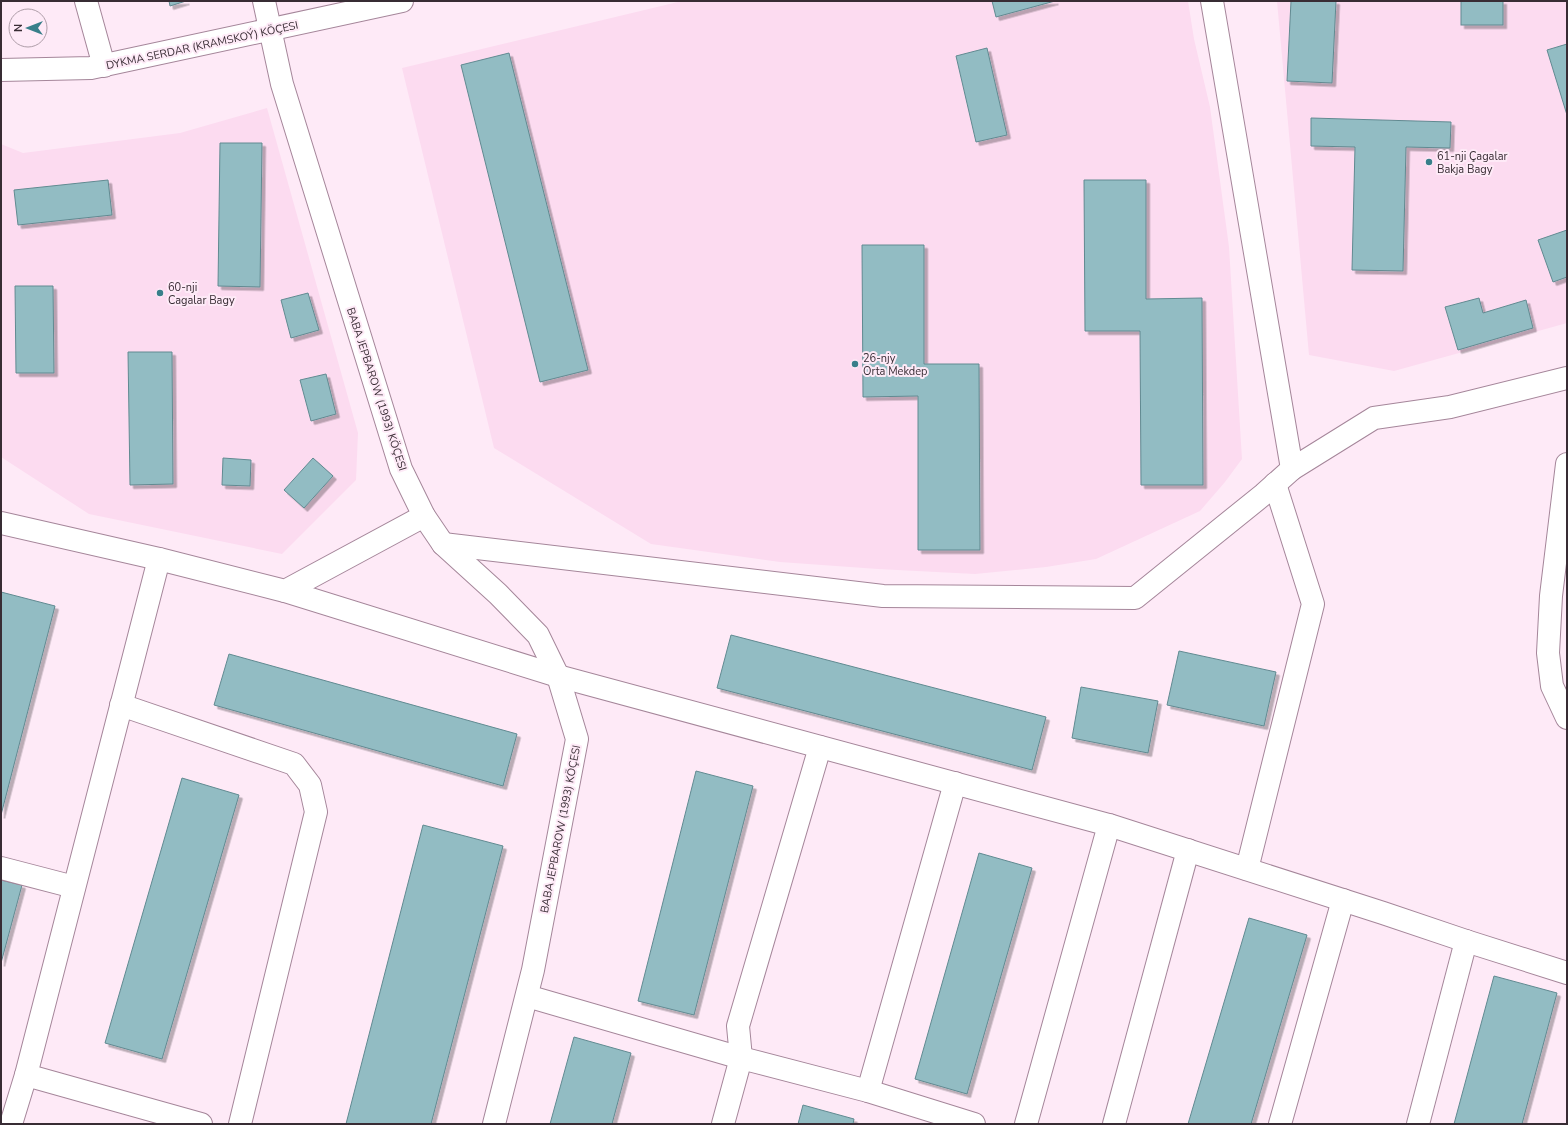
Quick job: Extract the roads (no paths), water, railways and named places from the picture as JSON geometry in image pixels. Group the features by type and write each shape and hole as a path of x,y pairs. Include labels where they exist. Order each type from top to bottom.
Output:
{"street":[{"path":"86,1 104,66"},
{"name":"BABA JEPBAROW (1993) KÖÇESI","path":"264,1 282,84 399,461 424,516 443,544 498,594 538,635 558,676 578,739 533,970 494,1124"},
{"name":"DYKMA SERDAR (KRAMSKOÝ) KÖÇESI","path":"1,70 91,68 104,66 402,1"},
{"path":"1212,1 1292,469"},
{"path":"443,544 883,596 1135,598 1292,469 1374,418 1450,407 1567,378"},
{"path":"1567,464 1551,596 1548,653 1552,686 1567,718"},
{"path":"1247,869 1313,604 1275,484"},
{"path":"285,591 424,516"},
{"path":"1,524 159,559 285,591 558,676 1109,825 1567,973"},
{"path":"10,1124 26,1075 159,559"},
{"path":"121,705 294,764 310,785 316,812 240,1124"},
{"path":"723,1124 741,1058 738,1026 820,747"},
{"path":"868,1091 955,783"},
{"path":"1026,1124 1109,825"},
{"path":"1114,1124 1188,850"},
{"path":"1,868 74,887"},
{"path":"1280,1124 1343,900"},
{"path":"1418,1124 1466,941"},
{"path":"527,996 741,1058 868,1091 974,1124"},
{"path":"26,1075 199,1124"}],"place":[{"name":"61-nji Çagalar Bakja Bagy","path":"1429,162"},
{"name":"60-nji Cagalar Bagy","path":"160,293"},
{"name":"26-njy Orta Mekdep","path":"855,364"}]}
